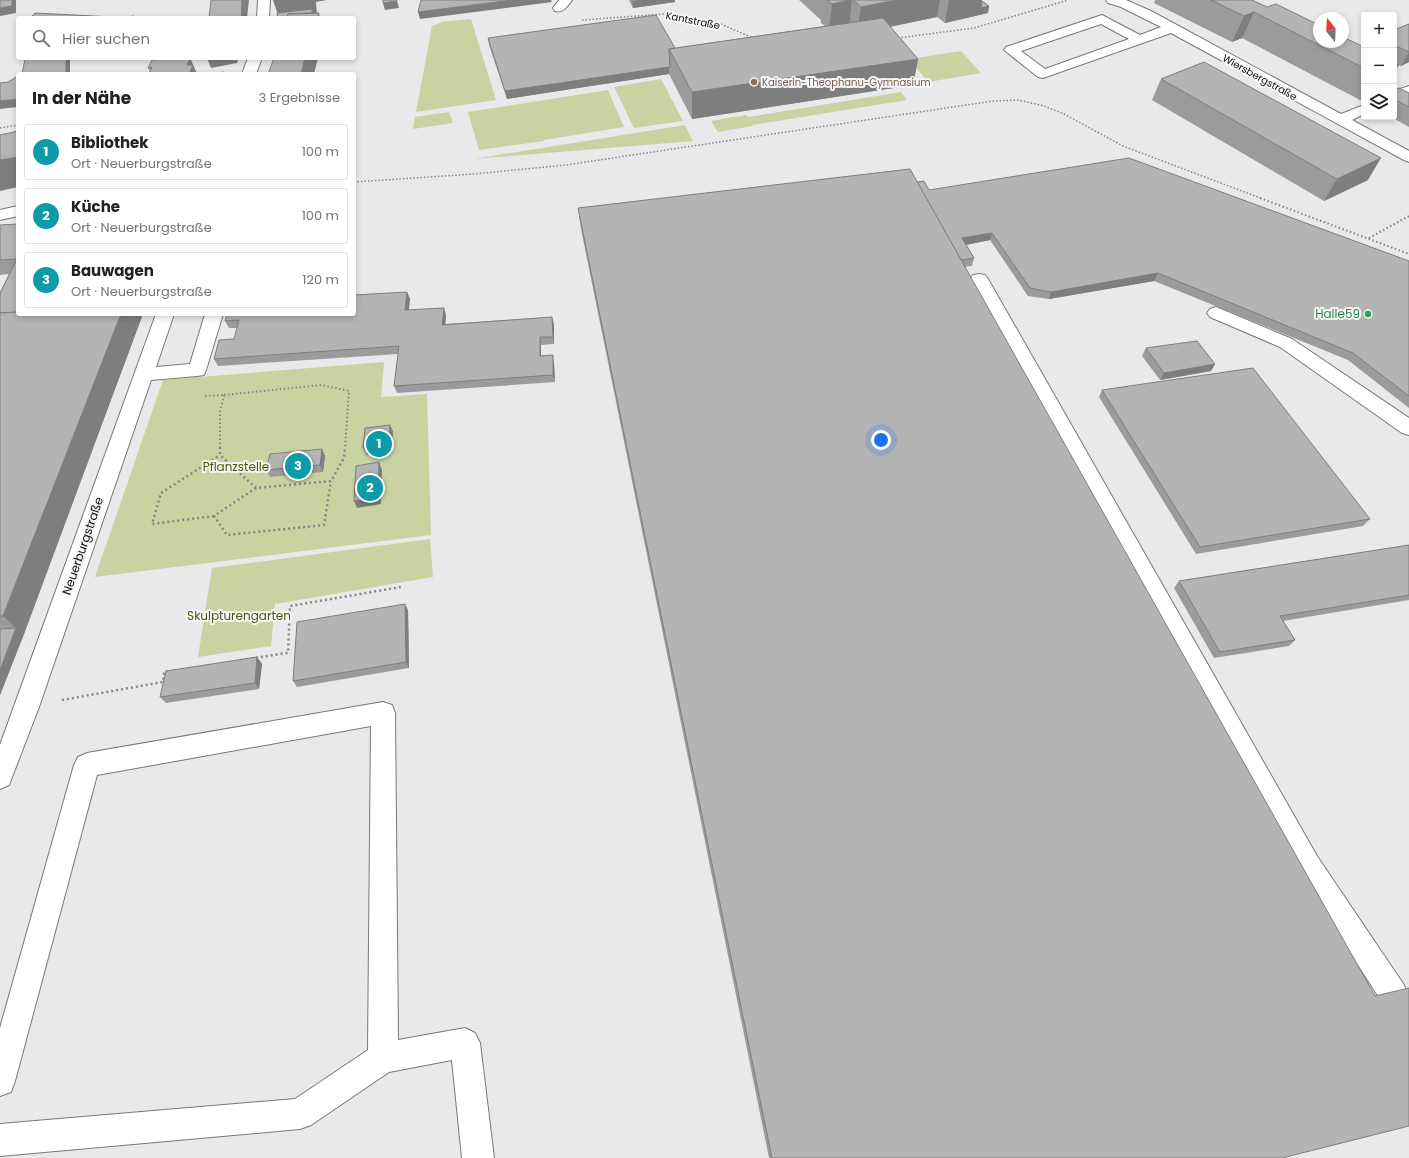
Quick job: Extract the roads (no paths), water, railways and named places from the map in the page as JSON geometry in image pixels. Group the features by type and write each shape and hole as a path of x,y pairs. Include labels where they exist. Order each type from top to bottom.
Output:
{"street":[{"path":"263,16 264,0"},
{"name":"Wiersbergstraße","path":"1112,0 1127,2 1132,9 1146,14 1409,157"},
{"path":"1140,40 1102,19 1011,50 1043,74 1140,40 1172,28"},
{"path":"250,72 254,60"},
{"path":"1397,95 1409,90"},
{"path":"1340,120 1361,110"},
{"path":"0,215 16,211"},
{"path":"979,279 1308,865 1394,995"},
{"path":"1216,313 1286,343 1409,428"},
{"name":"Neuerburgstraße","path":"0,777 164,316"},
{"path":"144,374 197,370 213,316"},
{"path":"0,1081 87,765 382,713 383,1058"},
{"path":"0,1140 300,1114 383,1058 465,1043 478,1158"}],"place":[{"name":"Kaiserin-Theophanu-Gymnasium","path":"754,82"},
{"name":"Halle59","path":"1368,314"},
{"name":"Bibliothek","path":"379,444"},
{"name":"Bauwagen","path":"298,466"},
{"name":"Küche","path":"370,488"}],"park label":[{"name":"Pflanzstelle","path":"236,467"},
{"name":"Skulpturengarten","path":"239,616"}]}
